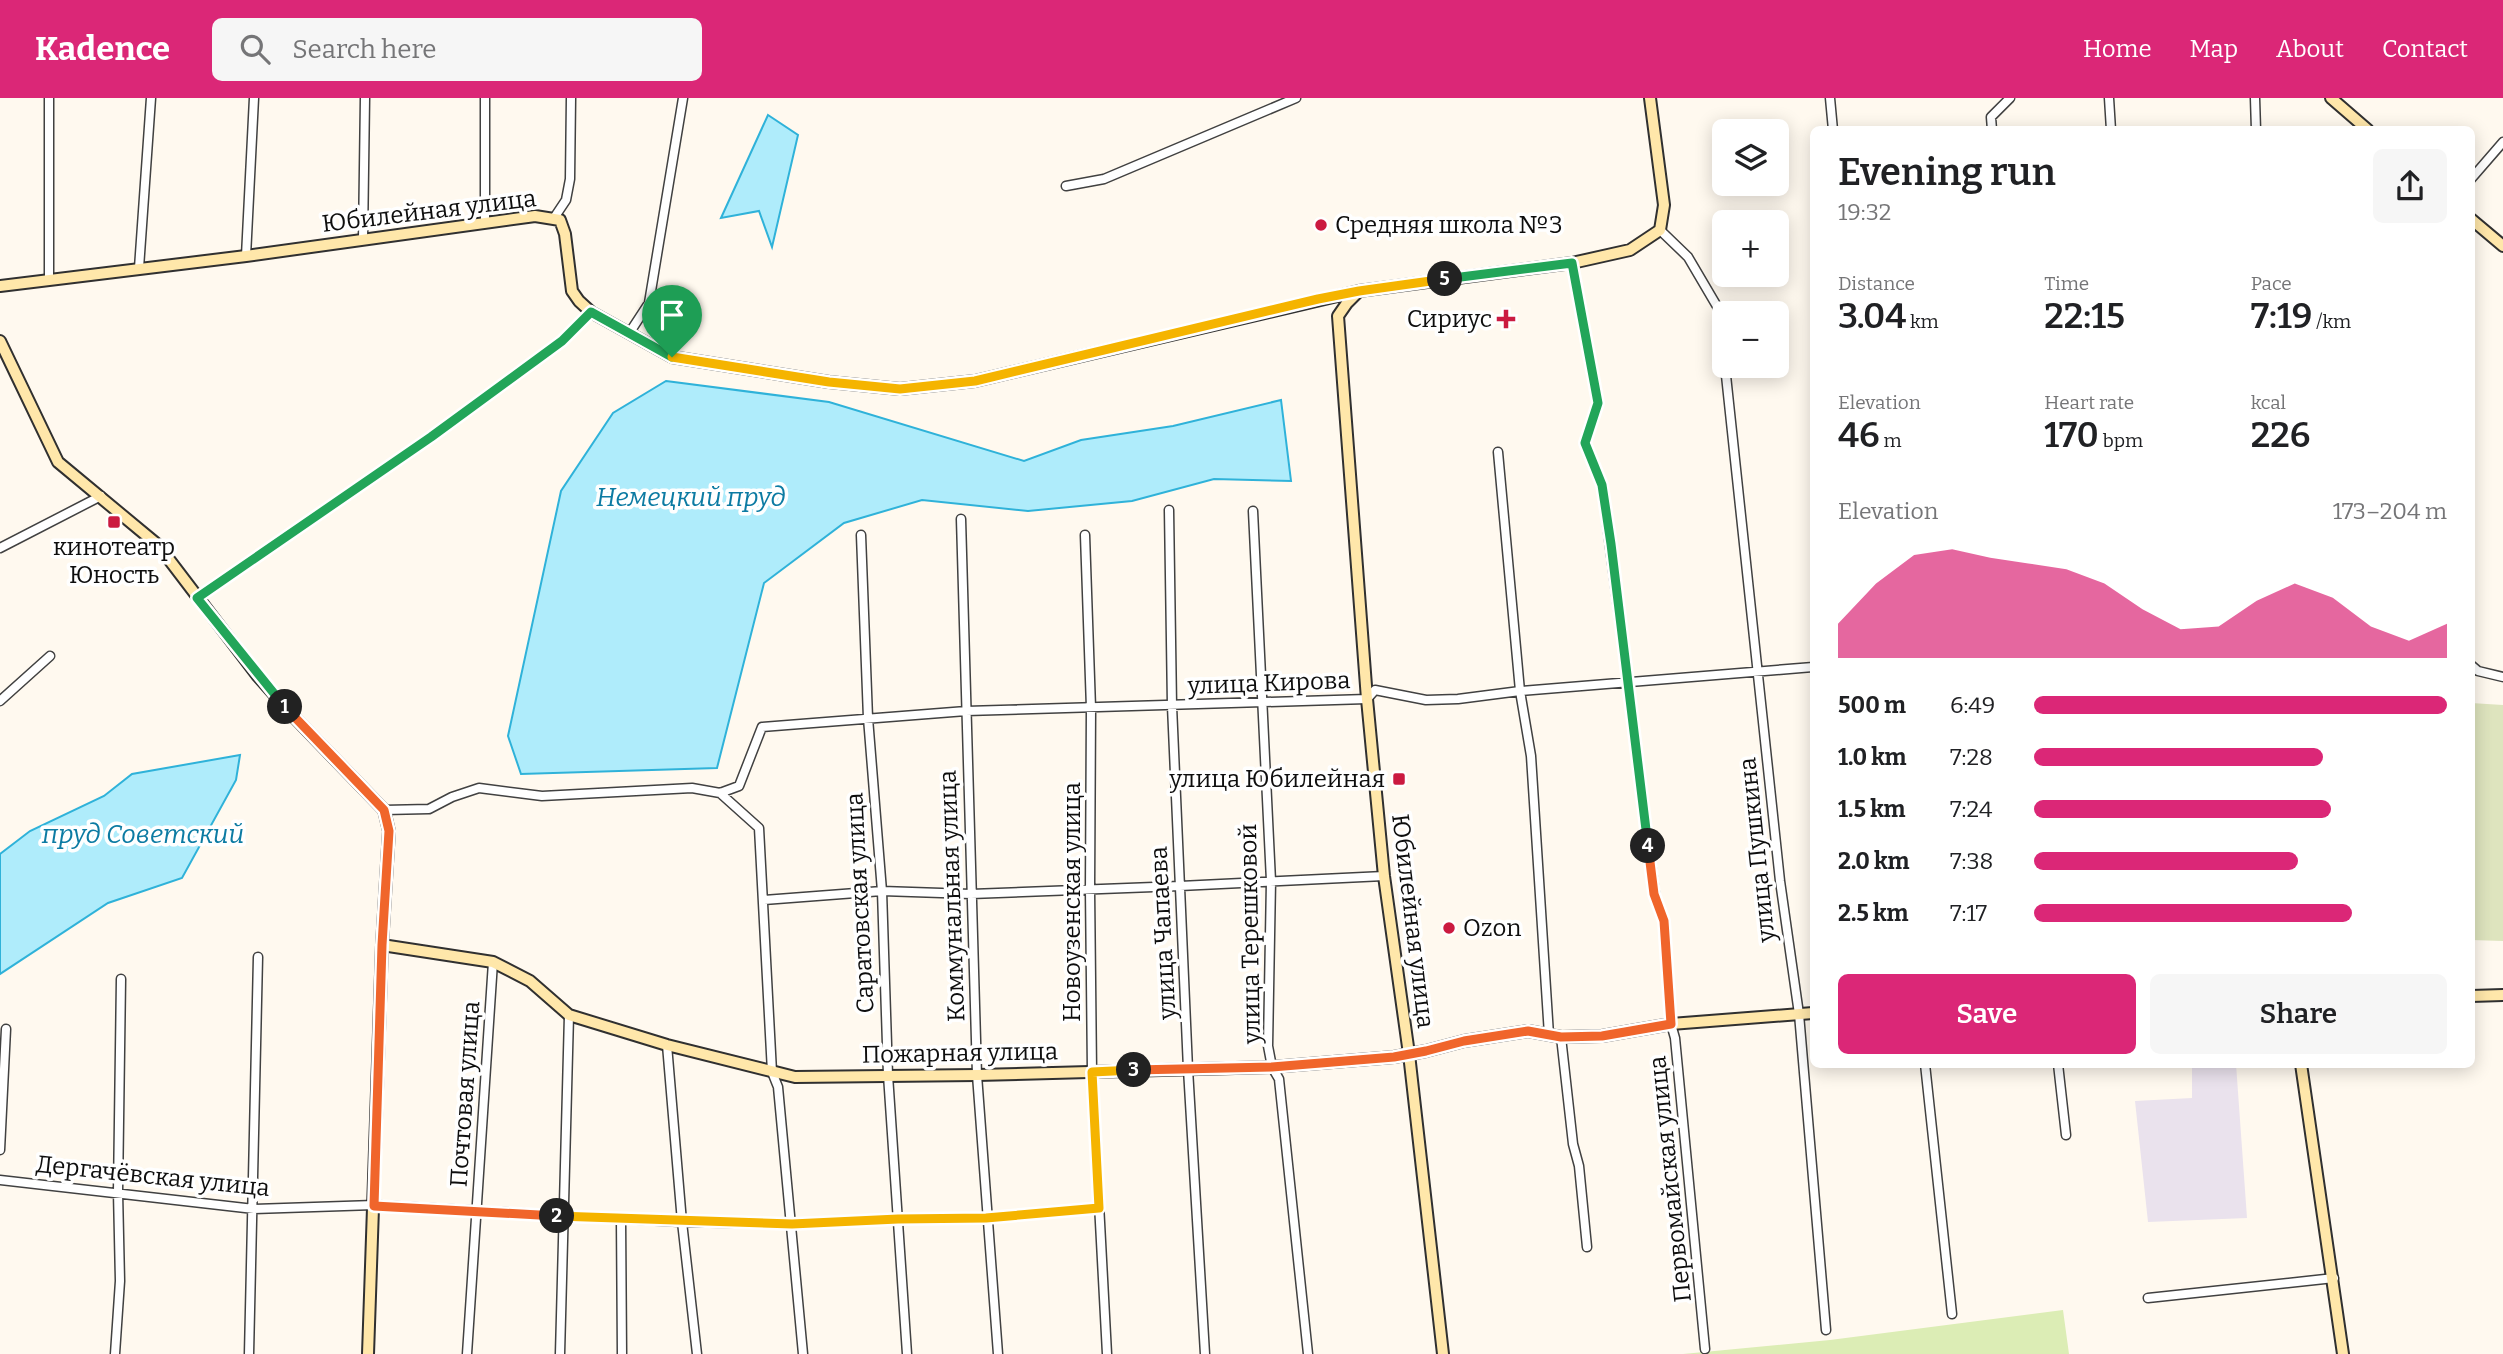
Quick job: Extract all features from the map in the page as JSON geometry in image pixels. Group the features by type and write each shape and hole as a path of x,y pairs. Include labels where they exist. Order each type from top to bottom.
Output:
{"street":[{"path":"49,98 49,279"},
{"path":"139,268 152,98"},
{"path":"246,256 254,98"},
{"path":"363,239 365,98"},
{"path":"485,98 485,223"},
{"path":"554,218 566,200 570,179 571,98"},
{"path":"631,332 649,303 683,98"},
{"path":"1066,186 1104,179 1296,98"},
{"path":"1650,98 1664,205 1660,230 1688,257 1714,301"},
{"path":"1830,98 1833,126"},
{"path":"1992,126 1991,117 2010,98"},
{"path":"2109,98 2111,126"},
{"path":"2255,98 2256,126"},
{"path":"2331,98 2363,126"},
{"path":"2475,174 2503,142"},
{"name":"Юбилейная улица","path":"0,285 246,256 535,216 554,218 560,220 565,233 572,291 579,301 591,312 672,357 829,382 900,389 975,381 1359,291 1572,263 1630,250 1660,230"},
{"path":"2475,223 2503,248"},
{"name":"Первомайская улица","path":"1572,263 1598,403 1585,443 1602,485 1654,894 1664,921 1671,1024 1675,1038 1705,1349"},
{"name":"Юбилейная улица","path":"1359,291 1338,316 1367,699 1384,876 1409,1054 1443,1354"},
{"path":"197,598 431,437 562,341 591,312"},
{"path":"0,341 58,462 158,545 257,675 384,810 389,831 382,945 368,1354"},
{"name":"улица Пушкина","path":"1726,378 1780,881 1799,1014 1826,1331"},
{"path":"1498,452 1520,691 1531,756 1549,1035"},
{"path":"0,548 101,496"},
{"name":"улица Чапаева","path":"1169,510 1172,706 1188,1069 1205,1354"},
{"name":"улица Терешковой","path":"1253,511 1271,881 1269,1046 1272,1067 1279,1079 1308,1354"},
{"name":"Коммунальная улица","path":"961,519 977,1075 998,1354"},
{"name":"Саратовская улица","path":"861,534 868,718 882,891 888,1075 907,1354"},
{"name":"Новоузенская улица","path":"1086,534 1091,708 1092,1072 1107,1354"},
{"path":"0,701 50,656"},
{"name":"улица Кирова","path":"720,793 739,786 762,727 967,711 1367,699 1375,690 1426,700 1458,699 1520,691 1810,667"},
{"path":"2475,668 2503,677"},
{"path":"384,810 429,809 452,797 479,788 542,796 692,788 720,793 759,828 772,1073 778,1087 803,1354"},
{"path":"764,900 882,891 971,894 1180,887 1384,876"},
{"name":"Пожарная улица","path":"382,945 493,962 530,981 569,1015 667,1045 795,1077 1272,1067 1409,1054 1464,1041 1528,1031 1561,1037 1602,1036 1671,1024 1810,1013"},
{"path":"249,1354 258,957"},
{"name":"Почтовая улица","path":"467,1354 493,962"},
{"path":"115,1354 120,1281 118,1192 121,979"},
{"path":"2475,996 2503,995"},
{"path":"560,1354 569,1015"},
{"path":"0,1150 6,1029"},
{"path":"1561,1037 1573,1144 1580,1166 1587,1247"},
{"path":"667,1045 682,1222 697,1354"},
{"path":"1924,1068 1952,1314"},
{"path":"2058,1068 2066,1135"},
{"path":"2302,1068 2343,1354"},
{"name":"Дергачёвская улица","path":"0,1180 254,1209 374,1206 682,1222 792,1224 986,1218 1099,1208"},
{"path":"621,1219 622,1354"},
{"path":"2148,1298 2334,1278"}],"shaded area":[{"path":"2192,1068 2236,1068 2247,1218 2148,1222 2135,1101 2192,1098"}],"green space":[{"path":"2475,703 2503,705 2503,941 2475,940"},
{"path":"2063,1310 2069,1354 1683,1354 1830,1340"}],"water":[{"path":"768,115 798,135 772,247 759,211 721,218"},
{"name":"Немецкий пруд","path":"666,381 829,402 1024,461 1081,440 1173,426 1281,400 1291,481 1214,479 1132,501 1028,511 922,500 844,523 764,583 717,768 521,774 508,736 561,491 613,413"},
{"name":"пруд Советский","path":"240,755 236,780 182,878 108,903 0,974 0,854 30,831 104,796 132,774"}],"place":[{"name":"Средняя школа №3","path":"1321,225"},
{"name":"Сириус","path":"1506,319"},
{"name":"кинотеатр Юность","path":"114,522"},
{"name":"улица Юбилейная","path":"1399,779"},
{"name":"Ozon","path":"1449,928"}],"route":[{"path":"1572,263 1598,403 1585,443 1602,485 1611,544 1654,894 1664,921 1671,1024 1602,1036 1561,1037 1528,1031 1464,1041 1394,1057 1272,1067 1092,1072 1099,1208 986,1218 792,1224 564,1217 374,1206 382,945 389,831 384,810 257,675 197,598 431,437 562,341 591,312 672,357 829,382 900,389 975,381 1359,291 1572,263"}]}
